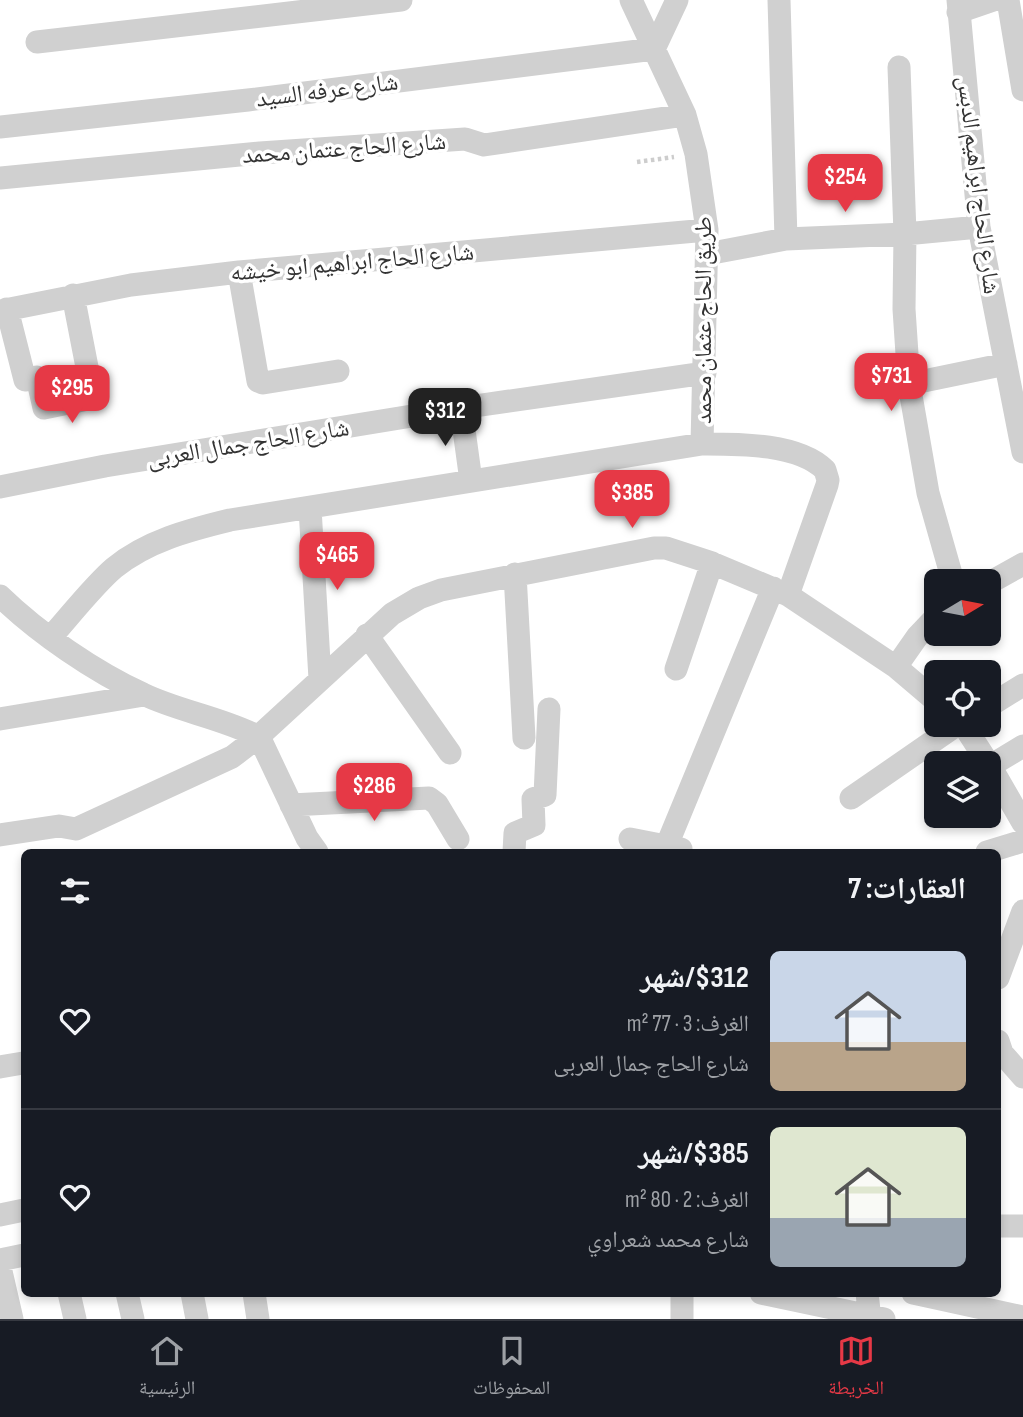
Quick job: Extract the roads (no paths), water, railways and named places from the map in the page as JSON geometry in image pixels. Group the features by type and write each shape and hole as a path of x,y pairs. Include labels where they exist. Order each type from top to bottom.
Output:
{"street":[{"path":"37,42 401,0"},
{"name":"طريق الحاج عثمان محمد","path":"631,0 685,115 696,154 707,230 702,444"},
{"path":"654,49 677,0"},
{"path":"779,0 786,239"},
{"path":"958,6 993,0"},
{"path":"1008,0 1023,90"},
{"name":"شارع الحاج ابراهيم الدبس","path":"958,6 979,227 1023,452"},
{"name":"شارع عرفه السيد","path":"0,127 248,100 654,49"},
{"path":"899,67 905,234 904,309 909,384 928,493 950,569"},
{"name":"شارع الحاج عتمان محمد","path":"0,178 260,153 465,139 484,145 685,115"},
{"path":"707,254 786,239 905,234 979,227"},
{"name":"شارع الحاج ابراهيم ابو خيشه","path":"4,310 131,285 239,272 707,230"},
{"path":"239,272 258,381 263,383 338,371"},
{"path":"4,310 25,380 37,377 44,408 93,398 73,295"},
{"path":"909,384 1006,364"},
{"name":"شارع الحاج جمال العربى","path":"0,487 105,466 461,408 705,373"},
{"path":"461,408 471,481"},
{"path":"51,638 114,568 149,546 199,527 702,444 750,443 798,455 824,470 827,485 674,847 629,838"},
{"path":"310,508 320,679"},
{"path":"0,835 62,825 78,828 223,763 258,737 367,635 392,614 419,598 441,590 654,548 666,548 712,563 781,592 896,667 924,691"},
{"path":"676,669 712,563"},
{"path":"1001,576 1023,564"},
{"path":"515,575 524,738"},
{"path":"3,602 77,657 144,695 258,737 291,805 305,848"},
{"path":"896,667 924,630"},
{"path":"367,635 450,753"},
{"path":"1001,699 1023,685"},
{"path":"0,719 144,695"},
{"path":"514,849 515,832 534,825 533,800 545,795 549,709"},
{"path":"851,798 939,737"},
{"path":"1001,758 1023,746"},
{"path":"1001,783 1020,812"},
{"path":"291,805 429,798 437,804 458,839"},
{"path":"997,849 1023,841"},
{"path":"1001,970 1023,911"},
{"path":"1001,1050 1023,1077"},
{"path":"0,1215 21,1211"},
{"path":"1001,1226 1023,1227"},
{"path":"0,1260 21,1256"},
{"path":"0,1267 12,1319"},
{"path":"70,1297 75,1319"},
{"path":"128,1297 133,1319"},
{"path":"193,1297 197,1319"},
{"path":"255,1297 258,1319"},
{"path":"682,1297 682,1319"},
{"path":"784,1297 872,1312"},
{"path":"923,1297 961,1312 1023,1317"}]}
